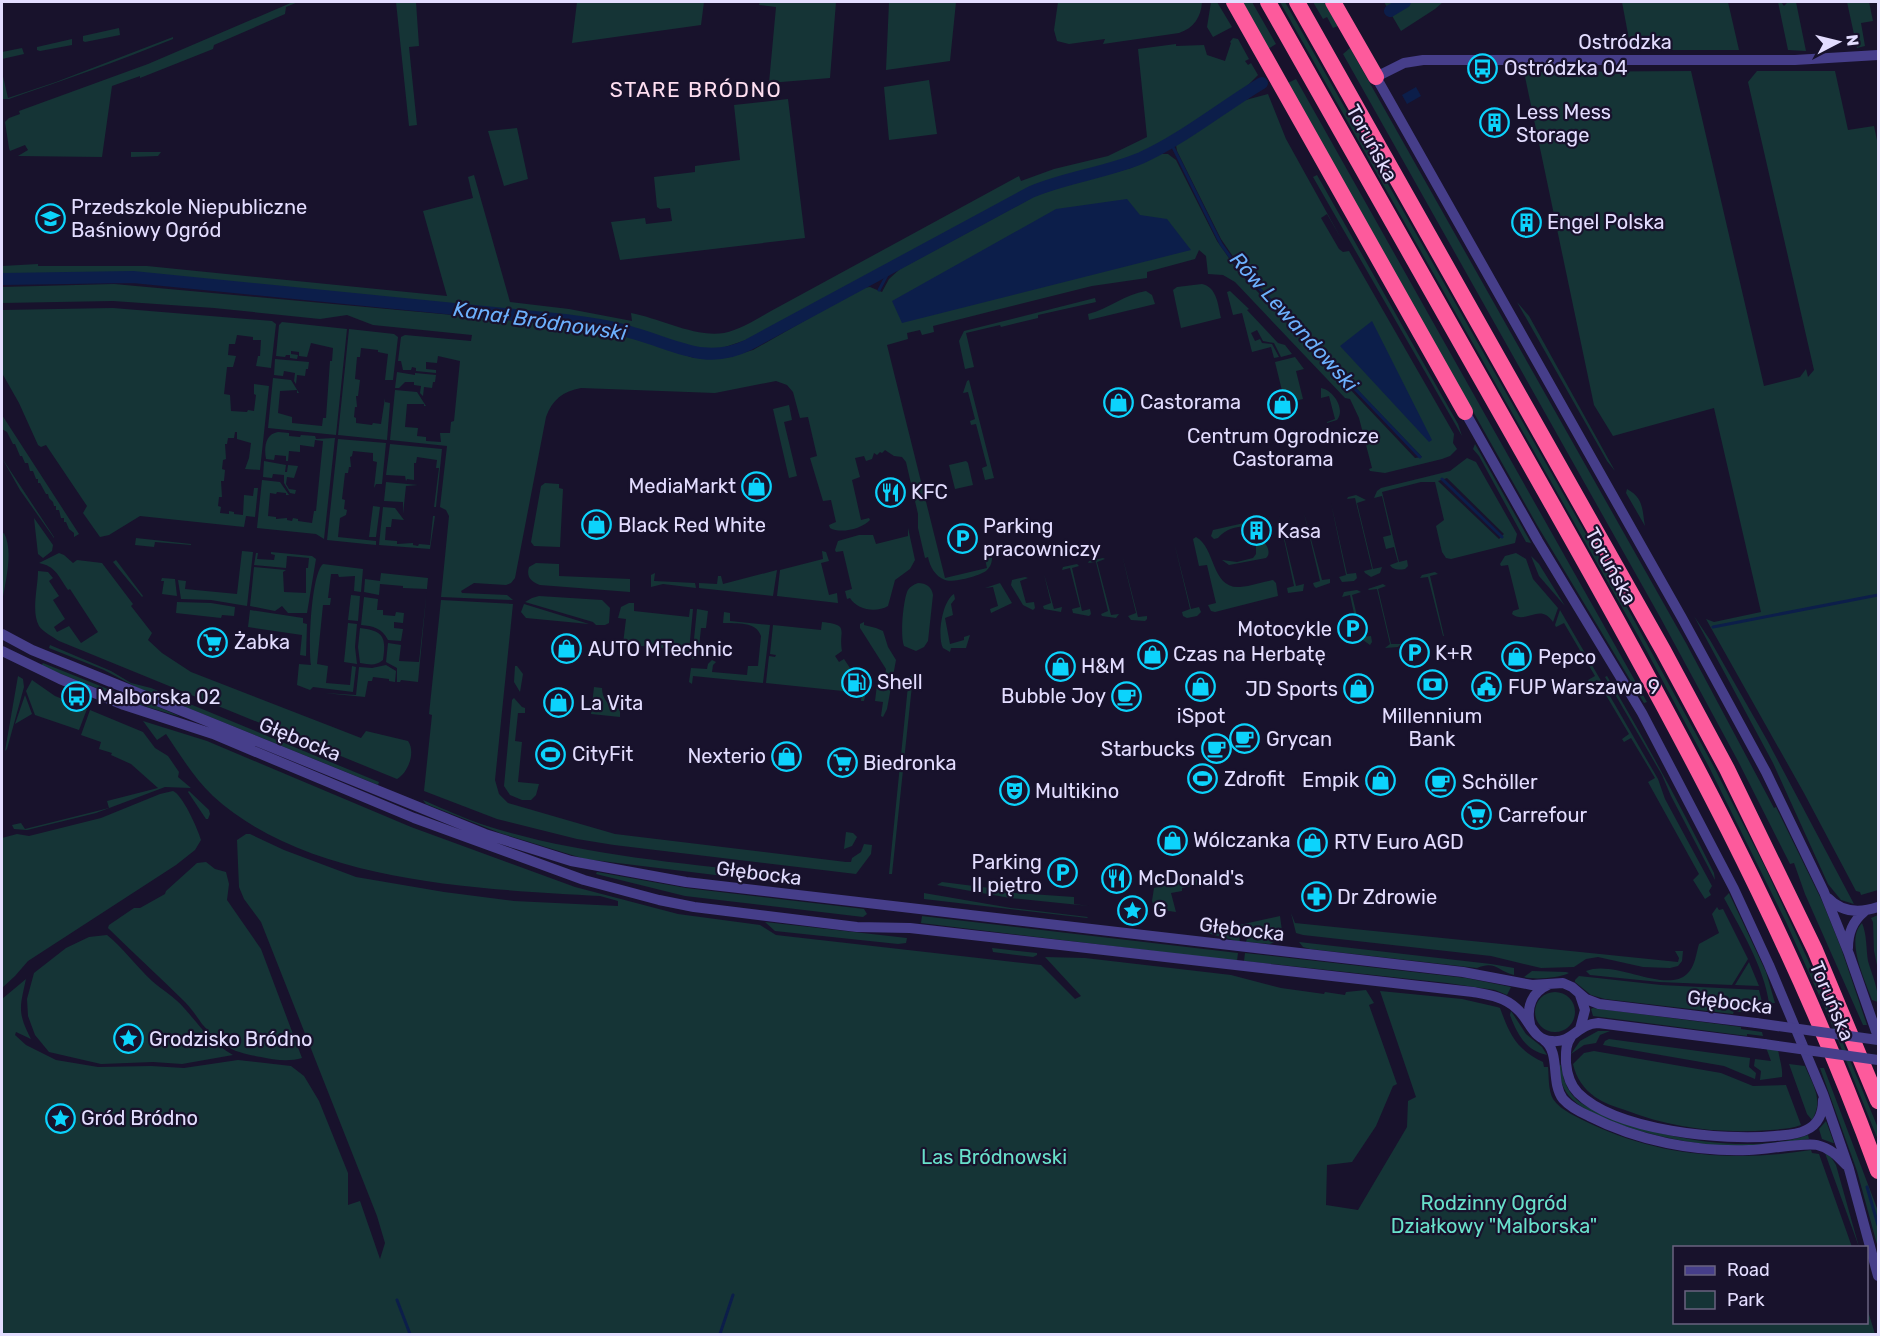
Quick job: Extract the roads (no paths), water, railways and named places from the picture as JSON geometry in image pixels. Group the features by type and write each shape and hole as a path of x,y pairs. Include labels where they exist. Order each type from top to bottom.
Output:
{"highway":[{"path":"1234,2 1465,412"},
{"name":"Toruńska","path":"1268,2 1603,595 1704,779 1792,960 1861,1122 1878,1171"},
{"name":"Toruńska","path":"1297,2 1663,650 1727,769 1815,950 1878,1101"},
{"path":"1333,2 1376,77"}],"street":[{"name":"Ostródzka","path":"1376,77 1404,63 1423,60 1795,60 1878,55"},
{"name":"Toruńska","path":"1376,77 1682,618 1766,772 1824,892 1849,954 1878,1038"},
{"path":"1465,412 1558,574 1637,704 1734,889 1774,975 1823,1094 1849,1169 1878,1276"},
{"name":"Głębocka","path":"4,635 36,651 486,834 579,863 686,882 1463,972 1532,985 1566,984 1586,999 1602,1004 1878,1038"},
{"name":"Głębocka","path":"3,651 60,679 124,705 213,734 414,818 574,876 659,900 694,907 857,927 910,928 1467,991 1505,1000 1518,1009 1536,1034 1544,1040"},
{"path":"1824,892 1831,901 1841,907 1864,912"},
{"path":"1849,954 1850,934 1856,921 1864,912 1878,907"},
{"path":"1530,1024 1528,1015 1531,1001 1539,990 1548,984"},
{"path":"1579,993 1585,1010 1584,1020 1580,1029 1571,1037 1566,1046 1570,1082 1590,1103 1610,1112 1665,1129 1723,1138 1753,1138 1809,1129 1822,1113 1823,1094"},
{"name":"Głębocka","path":"1580,1029 1588,1024 1607,1024 1878,1060"},
{"path":"1544,1040 1557,1041 1571,1037"},
{"path":"1544,1040 1552,1049 1556,1082 1564,1100 1574,1108 1611,1126 1653,1140 1713,1149 1764,1150 1815,1144 1829,1149 1849,1169"}],"water":[{"path":"1416,87 1421,96 1407,104 1402,95"},
{"path":"1127,199 1140,215 1167,219 1191,250 902,323 892,301 1056,209"},
{"path":"1372,321 1432,440 1429,442 1340,346"}],"waterway":[{"name":"Kanał Bródnowski","path":"1390,11 1405,2"},
{"name":"Kanał Bródnowski","path":"2,279 133,277 565,320 616,328 690,351 718,354 748,345 1031,192 1141,158 1187,132 1262,83"},
{"name":"Rów Lewandowski","path":"1170,141 1221,244 1234,262 1420,457"},
{"path":"879,290 887,275 896,265"},
{"name":"Rów Lewandowski","path":"1442,479 1502,537"},
{"name":"Rów Lewandowski","path":"1713,627 1878,595"},
{"path":"1867,1187 1878,1225"},
{"path":"720,1334 733,1295"},
{"path":"397,1300 410,1334"}],"place":[{"name":"Ostródzka 04","path":"1483,68"},
{"name":"Less Mess Storage","path":"1495,123"},
{"name":"Przedszkole Niepubliczne Baśniowy Ogród","path":"50,218"},
{"name":"Engel Polska","path":"1526,222"},
{"name":"Castorama","path":"1119,402"},
{"name":"Centrum Ogrodnicze Castorama","path":"1283,405"},
{"name":"MediaMarkt","path":"757,486"},
{"name":"KFC","path":"890,492"},
{"name":"Black Red White","path":"597,525"},
{"name":"Kasa","path":"1256,531"},
{"name":"Parking pracowniczy","path":"962,538"},
{"name":"Motocykle","path":"1353,629"},
{"name":"Żabka","path":"213,642"},
{"name":"AUTO MTechnic","path":"567,649"},
{"name":"K+R","path":"1414,653"},
{"name":"Czas na Herbatę","path":"1152,654"},
{"name":"Pepco","path":"1517,657"},
{"name":"H&M","path":"1060,666"},
{"name":"Shell","path":"856,682"},
{"name":"Millennium Bank","path":"1432,685"},
{"name":"iSpot","path":"1201,686"},
{"name":"FUP Warszawa 9","path":"1487,687"},
{"name":"JD Sports","path":"1359,689"},
{"name":"Bubble Joy","path":"1127,696"},
{"name":"Malborska 02","path":"76,697"},
{"name":"La Vita","path":"559,703"},
{"name":"Grycan","path":"1245,739"},
{"name":"Starbucks","path":"1216,749"},
{"name":"CityFit","path":"551,754"},
{"name":"Nexterio","path":"787,756"},
{"name":"Biedronka","path":"842,763"},
{"name":"Zdrofit","path":"1203,779"},
{"name":"Empik","path":"1380,780"},
{"name":"Schöller","path":"1441,782"},
{"name":"Multikino","path":"1014,791"},
{"name":"Carrefour","path":"1477,815"},
{"name":"Wólczanka","path":"1172,840"},
{"name":"RTV Euro AGD","path":"1313,842"},
{"name":"Parking II piętro","path":"1063,873"},
{"name":"McDonald's","path":"1117,878"},
{"name":"Dr Zdrowie","path":"1316,897"},
{"name":"G","path":"1132,910"},
{"name":"Grodzisko Bródno","path":"128,1039"},
{"name":"Gród Bródno","path":"60,1118"}],"district":[{"name":"STARE BRÓDNO","path":"696,90"}],"park label":[{"name":"Las Bródnowski","path":"994,1157"},
{"name":"Rodzinny Ogród Działkowy \"Malborska\"","path":"1494,1214"}]}
